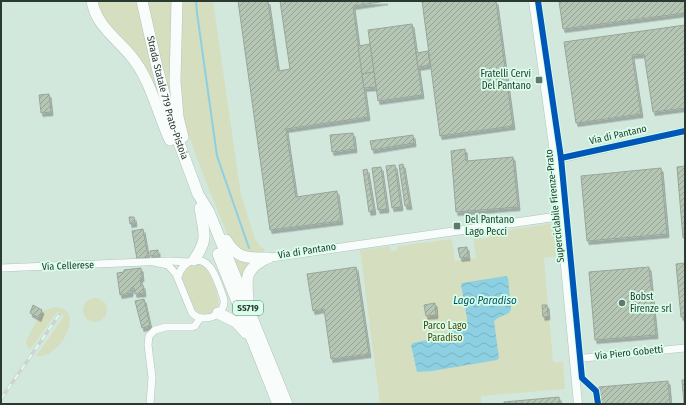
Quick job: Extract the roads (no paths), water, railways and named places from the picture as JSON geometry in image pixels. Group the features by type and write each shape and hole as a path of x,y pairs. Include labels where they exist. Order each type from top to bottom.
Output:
{"highway":[{"path":"92,1 99,21 132,58 142,72 168,136 191,177"},
{"name":"Strada Statale 719 Prato-Pistoia","path":"142,1 172,124 254,344 278,404"},
{"path":"177,1 175,82 178,117 191,177"},
{"path":"204,210 230,248 235,252 244,257 268,258"},
{"path":"191,261 204,242 204,210"},
{"name":"Strada Statale 719 Prato-Pistoia","path":"204,210 249,309 288,404"},
{"path":"249,309 247,288 248,273 256,264 268,258"},
{"path":"218,313 236,322 254,344"}],"street":[{"path":"533,1 555,160 578,404"},
{"name":"Via di Pantano","path":"555,160 685,131"},
{"name":"Via di Pantano","path":"268,258 370,242 561,216"},
{"path":"178,277 181,268 191,261"},
{"path":"201,261 210,266 224,300 218,313 208,318 200,318 192,313 178,277 168,266 154,262 201,261"},
{"name":"Via Cellerese","path":"1,268 154,262"},
{"path":"150,404 152,377 148,341 151,333 155,330 174,326 192,327 195,326 200,318"},
{"name":"Via Piero Gobetti","path":"574,359 685,348"}],"water":[{"name":"Lago Paradiso","path":"506,276 508,278 511,309 509,313 494,321 499,358 497,360 432,371 417,372 411,345 413,343 441,337 454,327 464,325 467,322 461,285 462,283"}],"waterway":[{"path":"196,1 217,156 249,248"}],"railway":[{"path":"1,399 59,315"}],"place":[{"name":"Fratelli Cervi Del Pantano","path":"539,80"},
{"name":"Del Pantano Lago Pecci","path":"457,226"},
{"name":"Bobst Firenze srl","path":"622,303"}],"park label":[{"name":"Parco Lago Paradiso","path":"445,332"}]}
